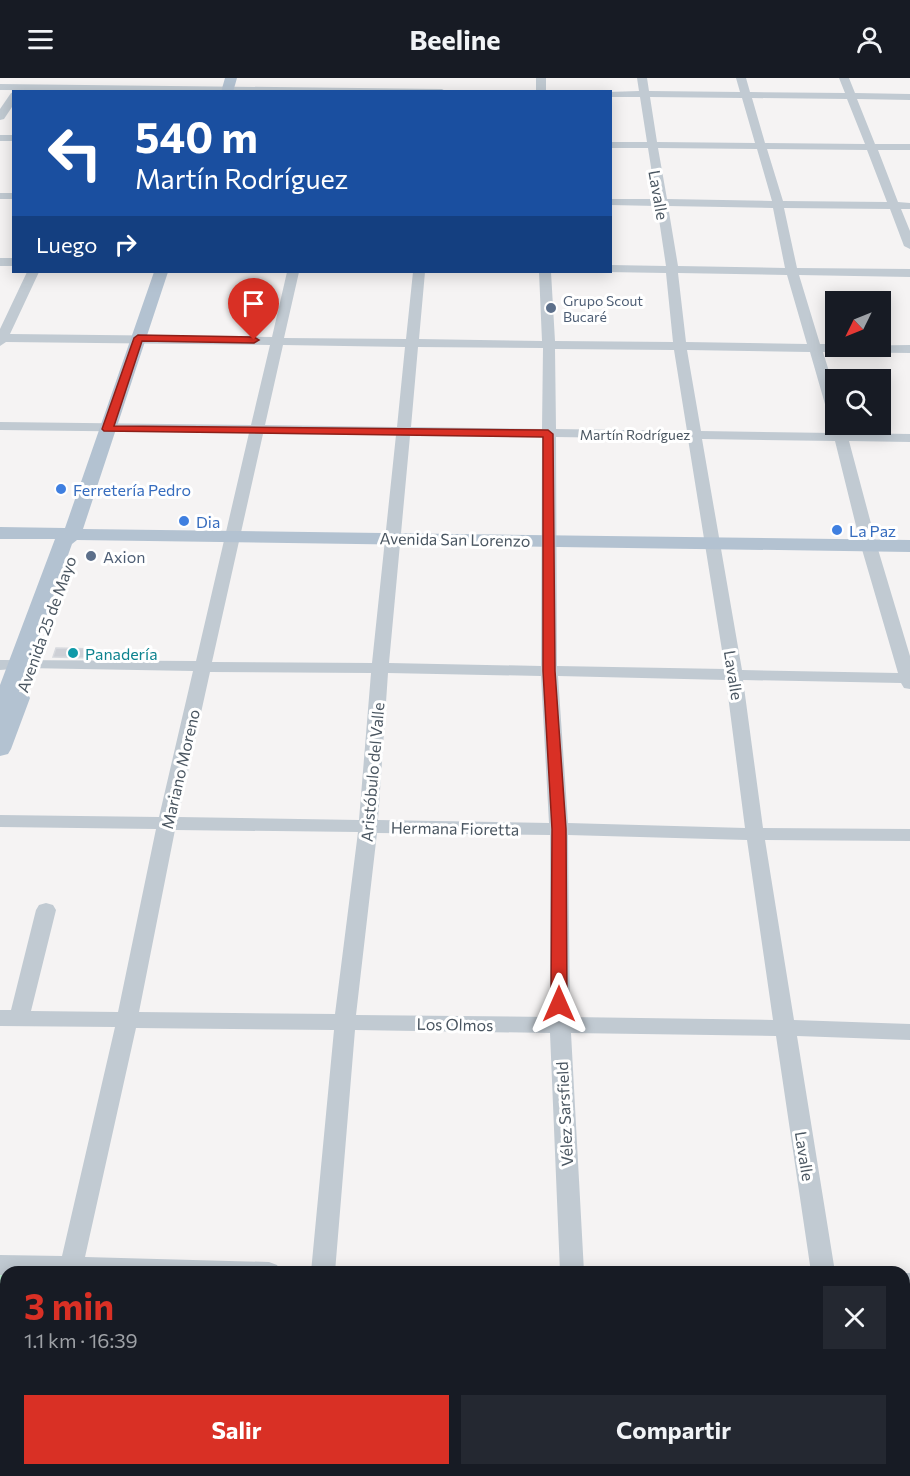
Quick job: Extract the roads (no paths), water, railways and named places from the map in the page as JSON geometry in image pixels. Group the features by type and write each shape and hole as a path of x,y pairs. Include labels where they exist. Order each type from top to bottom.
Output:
{"main road":[{"name":"Avenida 25 de Mayo","path":"0,714 17,665 76,542 72,534 161,273"},
{"name":"Avenida San Lorenzo","path":"0,533 910,546"},
{"name":"Avenida 25 de Mayo","path":"0,749 17,665"}],"street":[{"path":"120,90 125,78"},
{"name":"Lavalle","path":"642,78 672,269 680,345 734,674 755,834 822,1266"},
{"path":"741,78 778,204 792,271 825,377"},
{"path":"844,78 910,246"},
{"path":"0,87 120,90 228,87 309,90"},
{"path":"612,94 910,96"},
{"path":"0,117 12,98"},
{"path":"612,145 910,147"},
{"path":"612,202 910,206"},
{"path":"612,269 910,273"},
{"path":"33,273 1,339 138,338 910,349"},
{"name":"Mariano Moreno","path":"71,1266 127,1020 168,823 293,273"},
{"name":"Aristóbulo del Valle","path":"324,1266 345,1022 368,827 380,668 419,273"},
{"name":"Vélez Sarsfield","path":"545,273 549,344 549,671 559,829 560,1026 572,1266"},
{"name":"Martín Rodríguez","path":"0,426 548,434 825,431"},
{"path":"17,665 380,668 734,674 909,680 869,546 840,435"},
{"name":"Martín Rodríguez","path":"880,435 910,438"},
{"name":"Hermana Fioretta","path":"0,821 910,835"},
{"path":"10,1018 46,910"},
{"name":"Los Olmos","path":"10,1018 784,1028 910,1032"},
{"path":"0,1265 36,1266"}],"place":[{"name":"Grupo Scout Bucaré","path":"551,308"},
{"name":"Ferretería Pedro","path":"61,489"},
{"name":"Dia","path":"184,521"},
{"name":"La Paz","path":"837,530"},
{"name":"Axion","path":"91,556"},
{"name":"Panadería","path":"73,653"}]}
